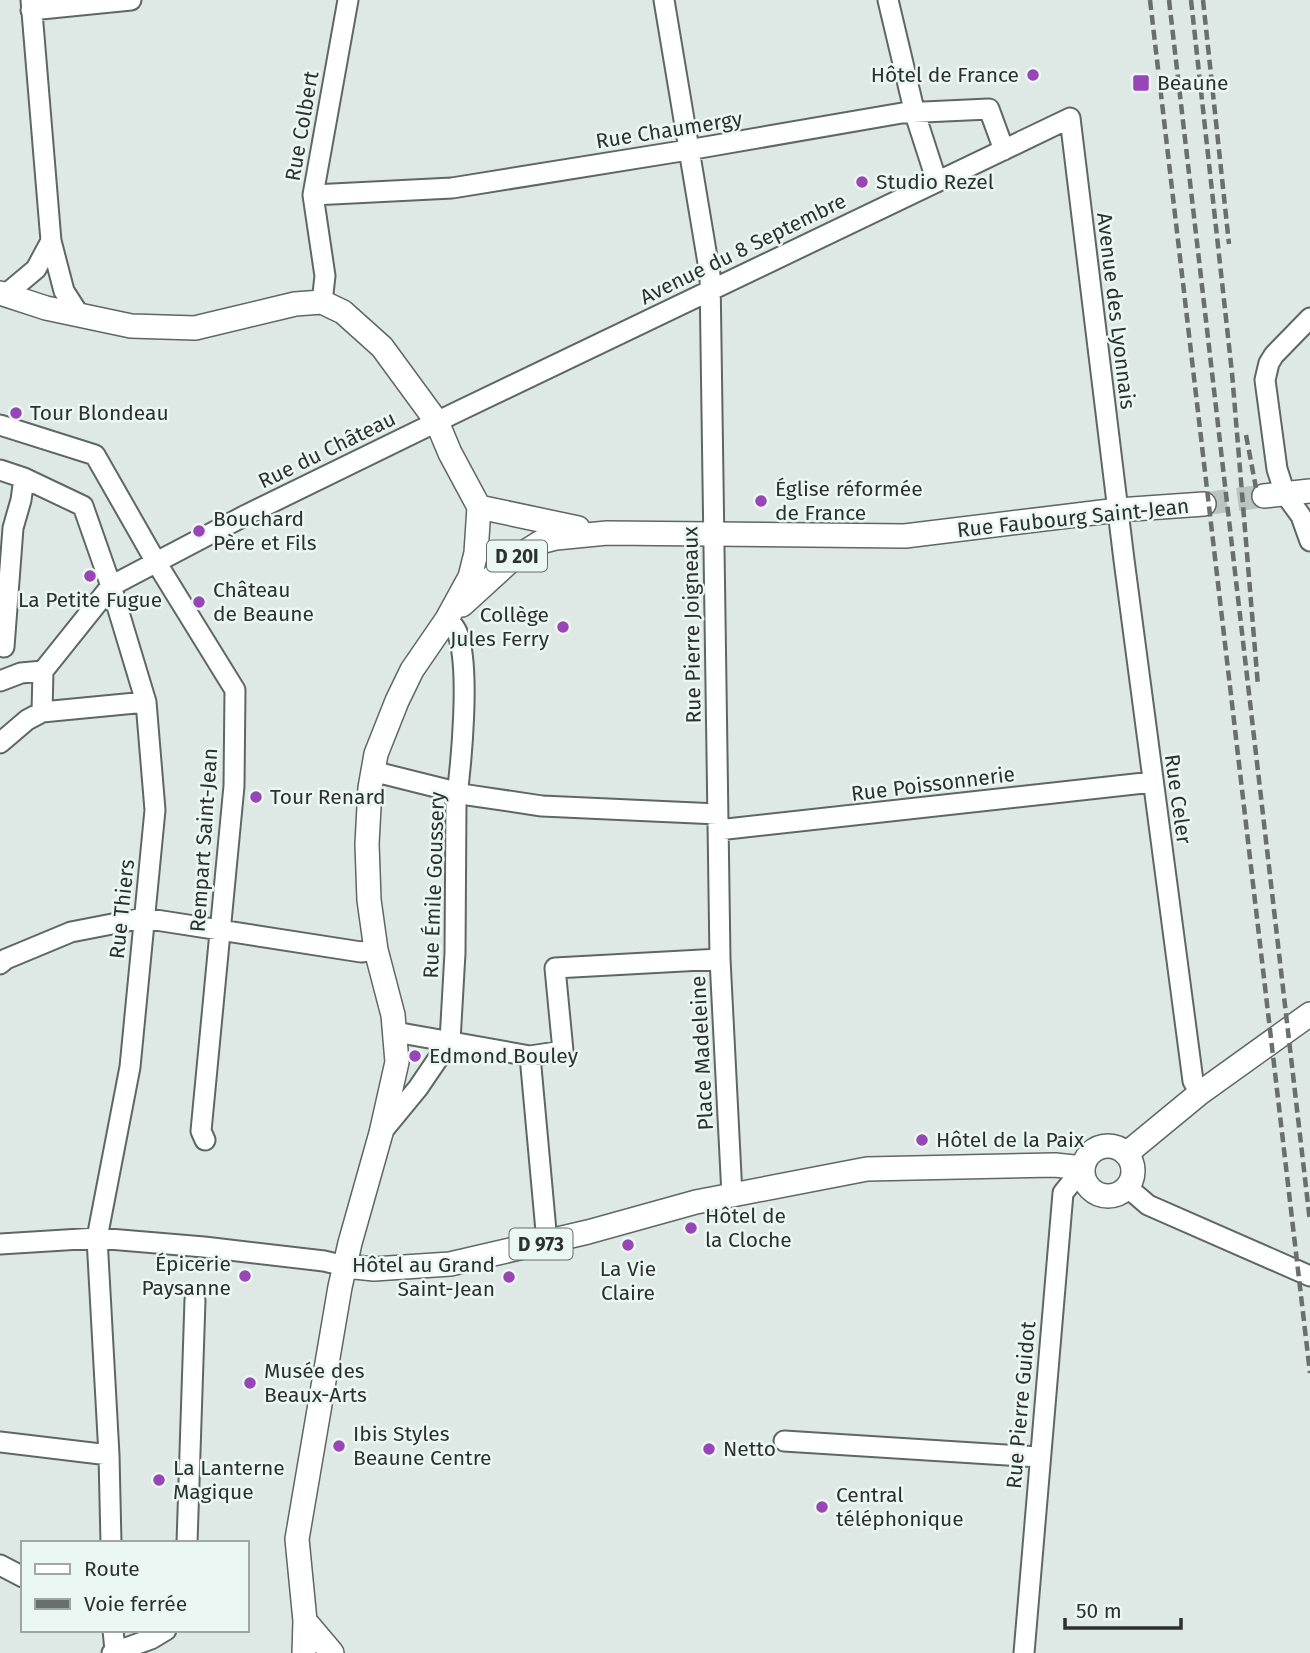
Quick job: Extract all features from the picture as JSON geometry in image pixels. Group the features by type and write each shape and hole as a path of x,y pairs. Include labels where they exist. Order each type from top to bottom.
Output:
{"main road":[{"path":"2,294 80,316 131,326 195,328 295,303 322,302 343,312 382,347 437,422 479,507 476,553 470,577 447,619 412,670 382,736 372,771 367,814 369,900 376,950 395,1032 397,1062 345,1266 297,1539 305,1621 304,1653"},
{"path":"1274,495 1310,491"},
{"name":"Rue Faubourg Saint-Jean","path":"607,533 905,536 1118,510 1204,504"},
{"name":"D 20I","path":"479,507 531,520 607,533"},
{"name":"D 20I","path":"447,619 499,569 531,546 548,539 607,533"},
{"path":"1126,1154 1200,1093 1310,1014"},
{"path":"1102,1146 1115,1147 1126,1154 1133,1168 1127,1187 1115,1195 1095,1193 1085,1182 1083,1168 1090,1152 1102,1146"},
{"name":"D 973","path":"345,1266 374,1269 438,1265 547,1242 733,1195 867,1169 1055,1165 1083,1168"},
{"path":"305,1621 332,1653"}],"street":[{"path":"80,316 64,291 51,241 31,5 131,0"},
{"name":"Rue Colbert","path":"322,302 325,276 313,195 348,0"},
{"name":"Rue Pierre Joigneaux","path":"664,0 708,263 720,959"},
{"path":"888,0 915,114 937,182"},
{"name":"Rue Chaumergy","path":"313,195 452,188 902,113 989,109 1003,150"},
{"name":"Avenue du 8 Septembre","path":"437,422 1070,118"},
{"name":"Avenue des Lyonnais","path":"1070,118 1118,510"},
{"path":"2,294 36,269 51,241"},
{"path":"1310,318 1274,355 1266,371 1277,469 1274,495 1301,516 1310,541"},
{"name":"Rue du Château","path":"43,671 111,586 246,515 437,422"},
{"name":"Rempart Saint-Jean","path":"0,425 95,455 234,691 234,786 201,1131 205,1140"},
{"name":"Rue Thiers","path":"0,470 24,478 83,506 111,586 146,702 155,810 130,1067 97,1238 111,1541"},
{"path":"21,673 2,647 13,528 24,478"},
{"name":"Rue Celer","path":"1118,510 1193,1081 1200,1093"},
{"name":"Rue Émile Goussery","path":"447,619 456,630 463,667 450,1041"},
{"path":"0,681 21,673 43,671 42,712"},
{"path":"0,743 27,720 42,712 146,702"},
{"name":"Rue Poissonnerie","path":"372,771 457,792 542,806 718,822 1153,782"},
{"path":"0,964 71,932 143,918 361,952 376,950"},
{"name":"Place Madeleine","path":"530,1056 563,1051 555,968 720,959 733,1195"},
{"path":"395,1032 530,1056 547,1242"},
{"path":"381,1133 418,1088 450,1041"},
{"name":"Rue Pierre Guidot","path":"1024,1653 1063,1193 1083,1168"},
{"path":"1127,1187 1148,1205 1310,1276"},
{"path":"0,1244 97,1238 217,1248 345,1266"},
{"path":"187,1541 195,1300"},
{"path":"784,1441 1039,1457"},
{"path":"0,1443 109,1455"},
{"path":"0,1566 21,1576"},
{"path":"113,1632 113,1652 151,1639 163,1632"}],"tunnel":[{"path":"1204,504 1264,496"}],"railway":[{"path":"1150,0 1310,1373"},
{"path":"1169,0 1310,1222"},
{"path":"1191,0 1232,373 1258,686"},
{"path":"1203,0 1229,244"},
{"path":"1246,435 1256,488"}],"place":[{"name":"Hôtel de France","path":"1033,75"},
{"name":"Beaune","path":"1141,83"},
{"name":"Studio Rezel","path":"862,182"},
{"name":"Tour Blondeau","path":"16,413"},
{"name":"Église réformée de France","path":"761,501"},
{"name":"Bouchard Père et Fils","path":"199,531"},
{"name":"La Petite Fugue","path":"90,576"},
{"name":"Château de Beaune","path":"199,602"},
{"name":"Collège Jules Ferry","path":"563,627"},
{"name":"Tour Renard","path":"256,797"},
{"name":"Edmond Bouley","path":"415,1056"},
{"name":"Hôtel de la Paix","path":"922,1140"},
{"name":"Hôtel de la Cloche","path":"691,1228"},
{"name":"La Vie Claire","path":"628,1245"},
{"name":"Épicerie Paysanne","path":"245,1276"},
{"name":"Hôtel au Grand Saint-Jean","path":"509,1277"},
{"name":"Musée des Beaux-Arts","path":"250,1383"},
{"name":"Ibis Styles Beaune Centre","path":"339,1446"},
{"name":"Netto","path":"709,1449"},
{"name":"La Lanterne Magique","path":"159,1480"},
{"name":"Central téléphonique","path":"822,1507"}]}
